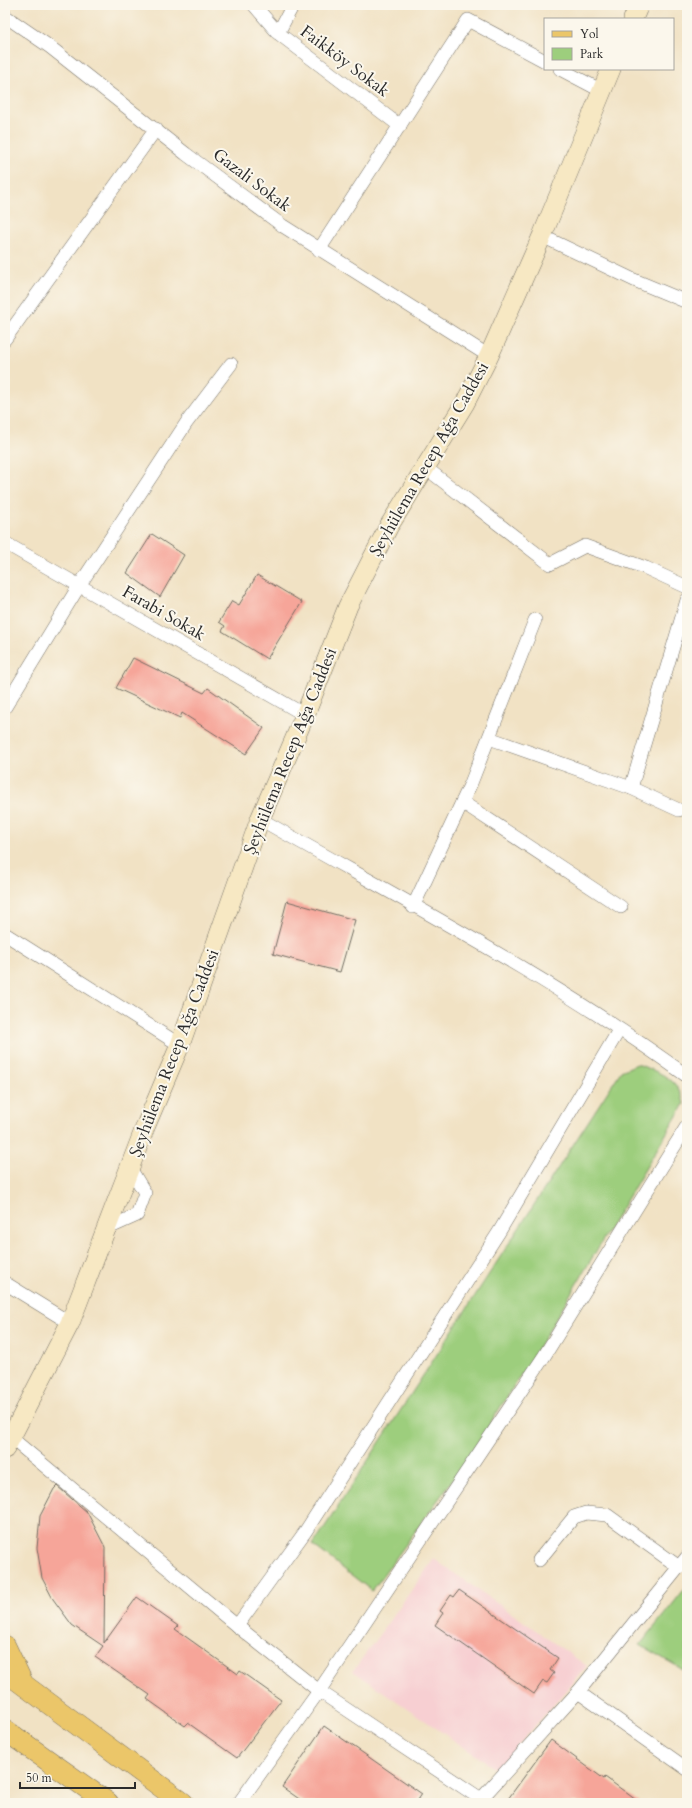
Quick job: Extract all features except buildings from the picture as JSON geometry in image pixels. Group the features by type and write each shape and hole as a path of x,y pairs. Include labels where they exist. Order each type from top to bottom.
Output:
{"main road":[{"path":"5,1646 14,1685"},
{"path":"5,1671 14,1685 92,1736 183,1803"},
{"path":"10,1736 108,1803"}],"street":[{"name":"Faikköy Sokak","path":"254,5 278,33 400,126"},
{"path":"278,33 293,5"},
{"path":"633,18 639,5"},
{"name":"Gazali Sokak","path":"5,16 50,47 156,130 283,226 489,356"},
{"path":"319,250 468,20 544,60"},
{"path":"562,70 602,91"},
{"name":"Şeyhülema Recep Ağa Caddesi","path":"8,1443 70,1323 130,1168 180,1045 260,819 305,715 348,606 367,566 389,526 465,403 489,356 542,236 612,70"},
{"path":"5,339 156,130"},
{"path":"542,236 634,280 687,302"},
{"path":"5,707 80,586 186,422 231,364"},
{"path":"426,468 550,564 585,546 646,568 687,587"},
{"name":"Farabi Sokak","path":"5,543 305,715"},
{"path":"631,788 687,600"},
{"path":"413,907 462,802 489,738 535,620"},
{"path":"489,738 631,788 678,810"},
{"path":"462,802 621,907"},
{"path":"260,819 530,973 687,1076"},
{"path":"5,934 180,1045"},
{"path":"237,1626 305,1532 499,1232 619,1030"},
{"path":"240,1803 319,1691 543,1358 687,1126"},
{"path":"5,1283 70,1323"},
{"path":"8,1443 319,1691 484,1801 578,1692 683,1562 607,1515 586,1513 574,1517 539,1560"},
{"path":"578,1692 687,1769"}],"shaded area":[{"path":"434,1559 587,1666 497,1770 353,1671"}],"green space":[{"path":"637,1064 660,1073 673,1082 678,1088 684,1104 543,1340 467,1460 372,1591 313,1545 621,1071"},
{"path":"687,1586 687,1672 640,1645"}]}
